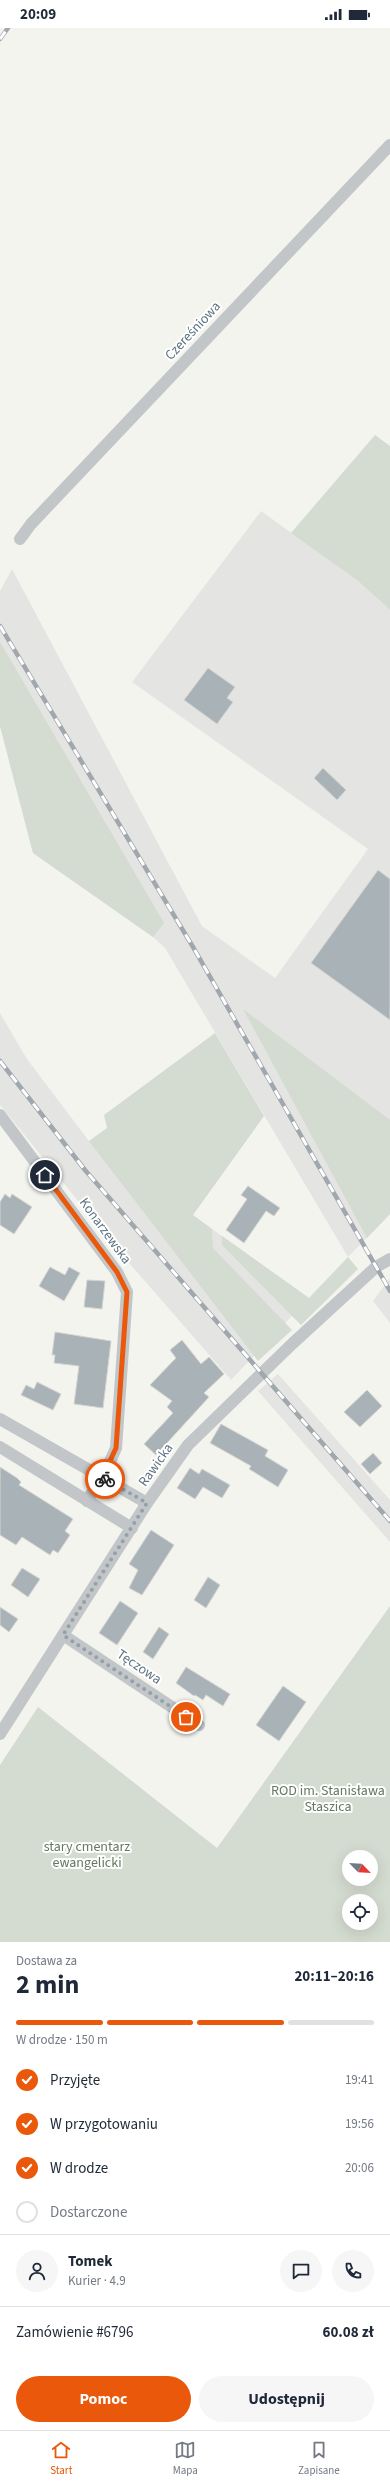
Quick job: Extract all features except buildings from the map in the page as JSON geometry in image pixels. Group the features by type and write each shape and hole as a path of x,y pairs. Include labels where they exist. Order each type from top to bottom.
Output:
{"street":[{"name":"Czereśniowa","path":"20,539 31,524 390,145"},
{"name":"Konarzewska","path":"0,1115 117,1272 127,1292 116,1448 102,1478 87,1501"},
{"name":"Rawicka","path":"0,1734 147,1503 188,1445 213,1419 376,1266 390,1259"},
{"path":"0,1419 147,1503"},
{"path":"0,1447 132,1528"},
{"name":"Tęczowa","path":"63,1635 199,1725"}],"shaded area":[{"path":"261,511 358,581 390,610 390,1214 348,1257 165,948 153,937 33,853 0,726 0,591 12,569 202,926 275,978 368,849 132,682"},
{"path":"0,1013 27,1059 89,1141 309,1298 231,1380 123,1256 0,1105"},
{"path":"390,1278 390,1323 373,1301"},
{"path":"278,1374 390,1500 390,1542 258,1391"}],"green space":[{"path":"375,435 390,446 390,610 358,581 291,533"},
{"path":"0,642 164,923 153,937 33,853 0,726"},
{"path":"243,1009 390,1120 390,1214 367,1238"},
{"path":"215,1033 264,1116 193,1215 212,1229 213,1248 292,1330 258,1361 89,1141 107,1128 104,1115"},
{"path":"222,1236 309,1298 348,1257 358,1269 301,1325 222,1245"},
{"path":"390,1606 390,1942 0,1942 0,1765 38,1707 217,1848"}],"railway":[{"path":"0,39 8,28"},
{"path":"0,626 193,947 390,1291"},
{"path":"0,1061 85,1170 390,1521"}],"way so far":[{"path":"105,1479 147,1503 63,1635 186,1717"}],"route":[{"path":"45,1175 117,1272 127,1292 127,1317 117,1446 102,1478 105,1479"}],"park label":[{"name":"ROD im. Stanisława Staszica","path":"328,1800"},
{"name":"stary cmentarz ewangelicki","path":"87,1856"}]}
